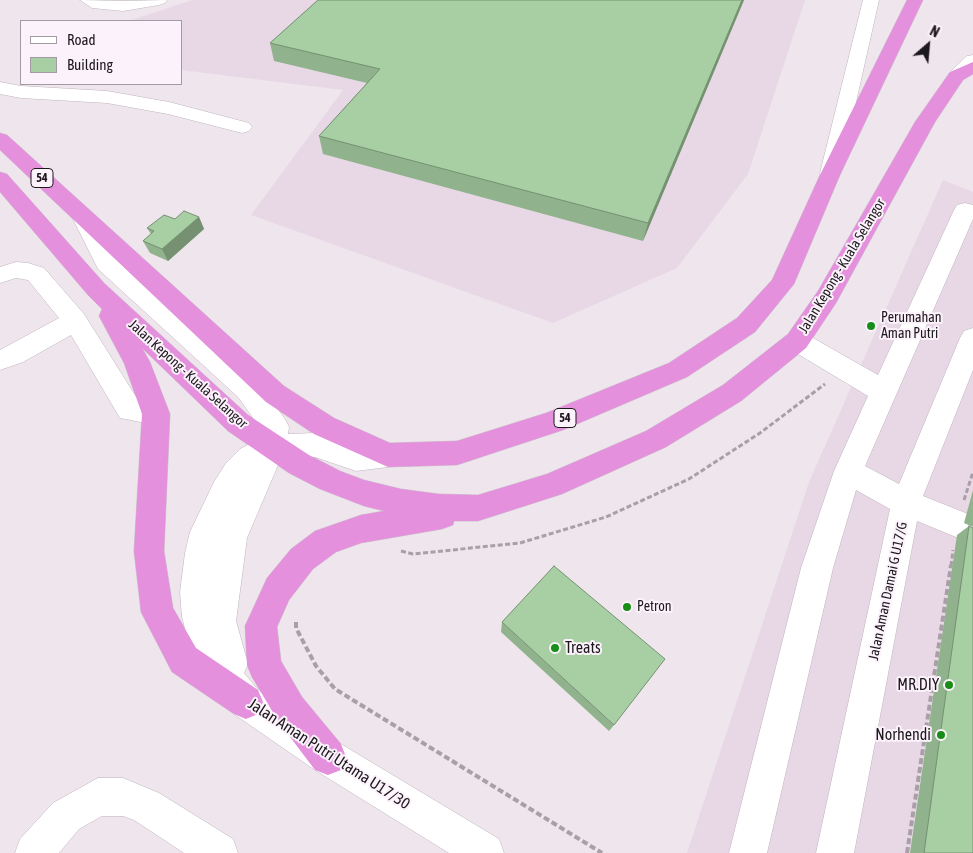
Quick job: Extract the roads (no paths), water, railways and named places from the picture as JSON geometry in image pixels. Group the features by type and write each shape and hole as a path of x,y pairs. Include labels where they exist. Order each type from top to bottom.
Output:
{"highway":[{"name":"54","path":"0,139 275,394 324,426 388,455 457,452 554,422 678,370 746,325 782,284 830,175 915,0"},
{"name":"Jalan Kepong - Kuala Selangor","path":"0,179 96,289 238,423 299,464 322,476 364,492 401,502 439,507 478,508 552,485 656,439 732,392 797,341 827,297 925,122 965,71"},
{"path":"96,289 138,362 156,414 149,551 156,612 184,660 246,702"},
{"path":"328,757 290,709 264,665 261,626 278,589 302,559 326,541 361,530 478,508"}],"street":[{"path":"88,0 98,5 123,6 159,0"},
{"path":"830,175 871,0"},
{"path":"965,71 973,60"},
{"path":"0,88 21,92 107,97 168,108 242,127"},
{"path":"748,853 818,568 848,471 965,210 973,212"},
{"path":"83,218 106,263 246,389 275,427 272,446 315,445 356,459 388,455"},
{"path":"0,275 16,270 28,270 36,274 75,320 130,410 156,414"},
{"path":"0,360 14,355 75,320"},
{"name":"Jalan Aman Damai G U17/G","path":"835,853 906,503 973,338"},
{"path":"797,341 884,392"},
{"name":"Jalan Aman Putri Utama U17/30","path":"272,446 250,458 236,472 214,510 205,532 200,553 196,592 198,617 218,669 246,702 328,757 485,853"},
{"path":"848,471 906,503 965,527"},
{"path":"34,853 66,816 98,797 123,797 146,806 219,853"}],"place":[{"name":"Perumahan Aman Putri","path":"871,326"},
{"name":"Petron","path":"627,607"},
{"name":"Treats","path":"555,648"},
{"name":"MR.DIY","path":"949,685"},
{"name":"Norhendi","path":"941,735"}]}
